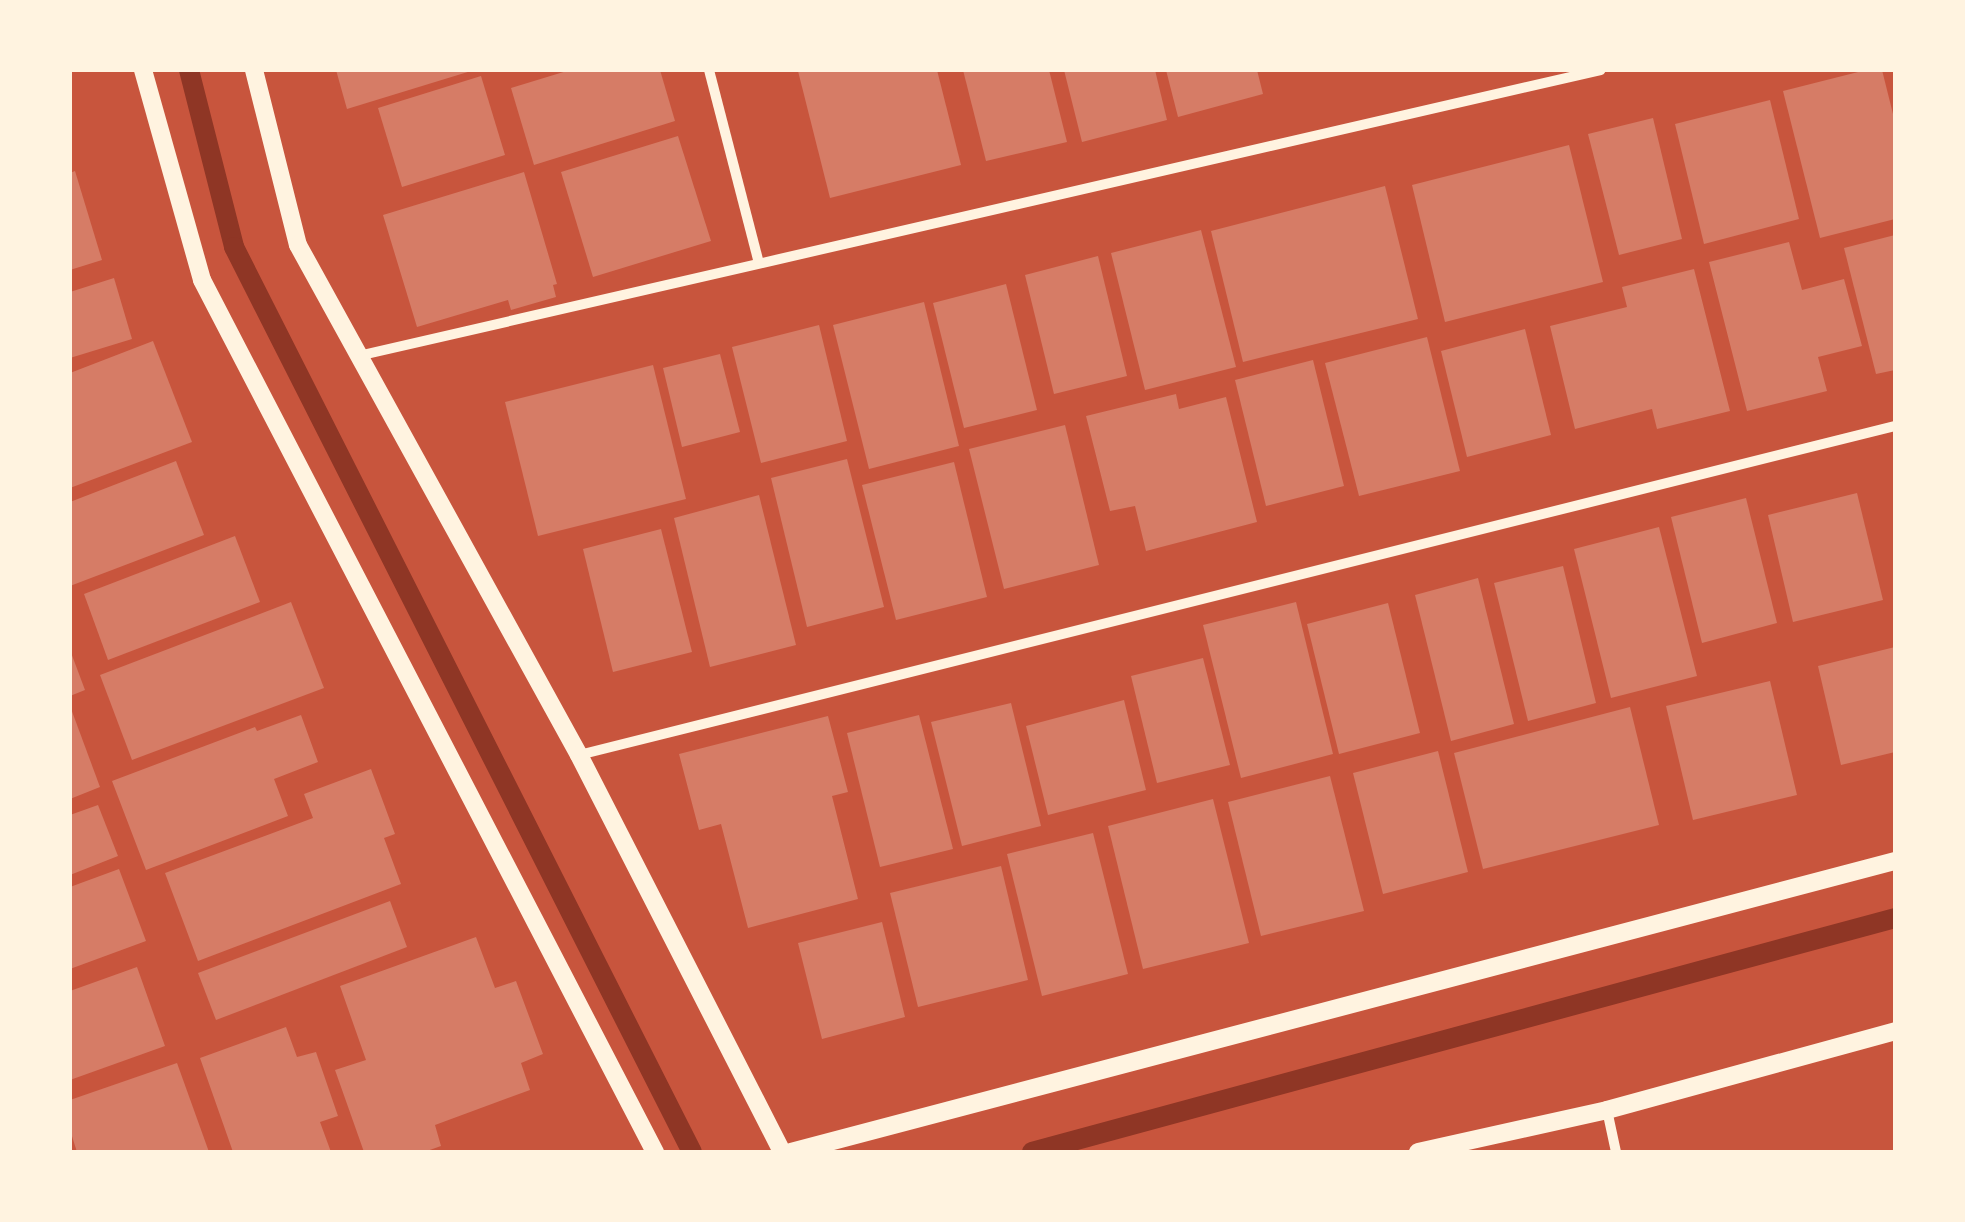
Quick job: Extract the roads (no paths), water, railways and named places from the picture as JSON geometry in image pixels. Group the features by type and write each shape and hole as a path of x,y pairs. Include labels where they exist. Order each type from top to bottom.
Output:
{"street":[{"path":"143,70 202,280 655,1152"},
{"path":"254,70 298,245 579,756 782,1152"},
{"path":"709,70 759,263"},
{"path":"358,356 1601,70"},
{"path":"579,756 1895,426"},
{"path":"791,1152 1895,861"},
{"path":"1418,1152 1607,1110 1895,1030"},
{"path":"1607,1110 1616,1152"}],"waterway":[{"path":"189,70 234,247 692,1152"},
{"path":"1032,1152 1895,918"}]}
